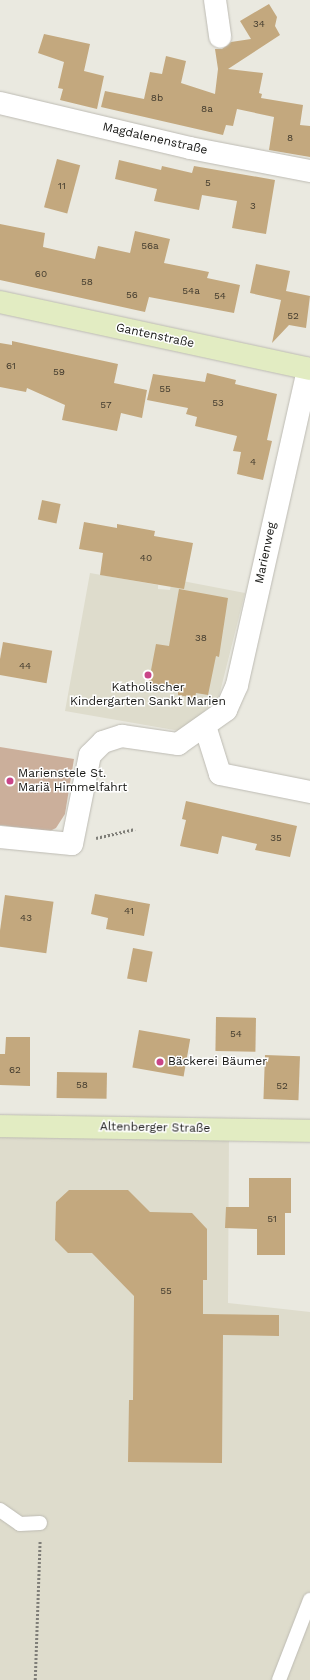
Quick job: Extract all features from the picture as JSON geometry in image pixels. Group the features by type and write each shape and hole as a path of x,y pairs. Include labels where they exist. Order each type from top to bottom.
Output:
{"street":[{"path":"215,0 220,37"},
{"name":"Magdalenenstraße","path":"0,103 190,148 310,171"},
{"name":"Gantenstraße","path":"0,302 309,369"},
{"name":"Marienweg","path":"72,844 90,755 103,742 122,736 178,744 226,710 237,685 309,369"},
{"path":"205,726 220,774 310,792"},
{"path":"0,837 72,844"},
{"name":"Altenberger Straße","path":"0,1126 310,1131"}],"lane":[{"path":"0,1510 20,1524 40,1523"},
{"path":"279,1680 310,1600"}],"path":[{"path":"72,844 134,829"},
{"path":"35,1680 40,1538"}],"shaded area":[{"name":"Katholischer Kindergarten Sankt Marien","path":"90,573 158,585 158,589 170,590 172,579 245,593 218,700 180,731 65,711"},
{"path":"0,747 74,759 65,814 56,828 48,832 0,825"},
{"path":"0,1131 229,1133 228,1303 310,1312 310,1680 0,1680"}],"building":[{"path":"269,4 277,17 275,26 280,35 228,69 263,73 259,93 262,94 261,98 303,105 300,125 310,126 310,157 269,150 274,117 237,109 233,126 226,125 223,135 101,107 105,91 144,99 150,72 162,74 166,56 186,61 181,83 215,94 218,69 215,49 222,49 231,42 251,39 240,21"},
{"path":"44,34 90,44 84,71 104,76 97,109 60,100 63,89 58,88 64,62 38,53"},
{"path":"57,159 80,165 67,214 44,207"},
{"path":"119,160 161,170 162,166 192,173 194,166 275,180 266,234 232,228 237,201 202,195 199,210 154,201 157,189 115,179"},
{"path":"0,224 45,233 43,247 95,259 98,246 130,253 135,231 170,239 164,263 209,272 207,278 240,285 234,313 149,297 145,312 0,280"},
{"path":"256,264 290,271 286,291 310,296 306,328 289,325 272,343 281,300 250,293"},
{"path":"12,341 118,364 114,383 147,390 142,418 121,413 117,431 62,420 65,405 27,388 26,392 0,387 0,343 12,345"},
{"path":"207,373 236,380 235,384 277,394 267,440 272,441 263,480 237,474 241,452 233,451 237,436 195,426 197,417 186,414 188,408 147,400 153,374 205,382"},
{"path":"42,500 61,504 56,524 38,520"},
{"path":"84,522 117,528 117,524 155,531 154,536 193,543 184,589 100,575 103,553 79,549"},
{"name":"Katholischer Kindergarten Sankt Marien","path":"179,589 228,598 219,657 216,656 208,695 196,693 195,698 178,695 178,691 148,686 156,644 169,646"},
{"path":"3,642 52,651 47,683 0,675 0,659"},
{"path":"186,801 297,826 290,857 255,850 257,844 222,836 218,854 180,846 186,820 182,819"},
{"path":"95,894 150,904 144,936 106,929 108,918 91,914"},
{"path":"5,895 54,902 46,953 0,947 0,931"},
{"path":"133,948 153,952 147,982 127,978"},
{"path":"216,1017 256,1018 255,1052 215,1051"},
{"path":"139,1030 190,1039 184,1076 132,1067"},
{"path":"6,1037 30,1037 30,1086 0,1085 0,1054 5,1054"},
{"path":"265,1055 300,1056 298,1100 263,1099"},
{"path":"57,1072 107,1073 107,1099 57,1098"},
{"path":"249,1178 291,1178 291,1213 285,1213 285,1255 257,1255 257,1229 225,1228 226,1207 249,1207"},
{"path":"69,1190 128,1190 150,1212 192,1213 207,1229 207,1280 203,1280 203,1314 279,1315 279,1336 223,1335 222,1463 128,1462 129,1400 133,1400 134,1296 92,1253 68,1253 55,1240 56,1202"}],"place":[{"name":"Katholischer Kindergarten Sankt Marien","path":"148,675"},
{"name":"Marienstele St. Mariä Himmelfahrt","path":"10,781"},
{"name":"Bäckerei Bäumer","path":"160,1062"}]}
